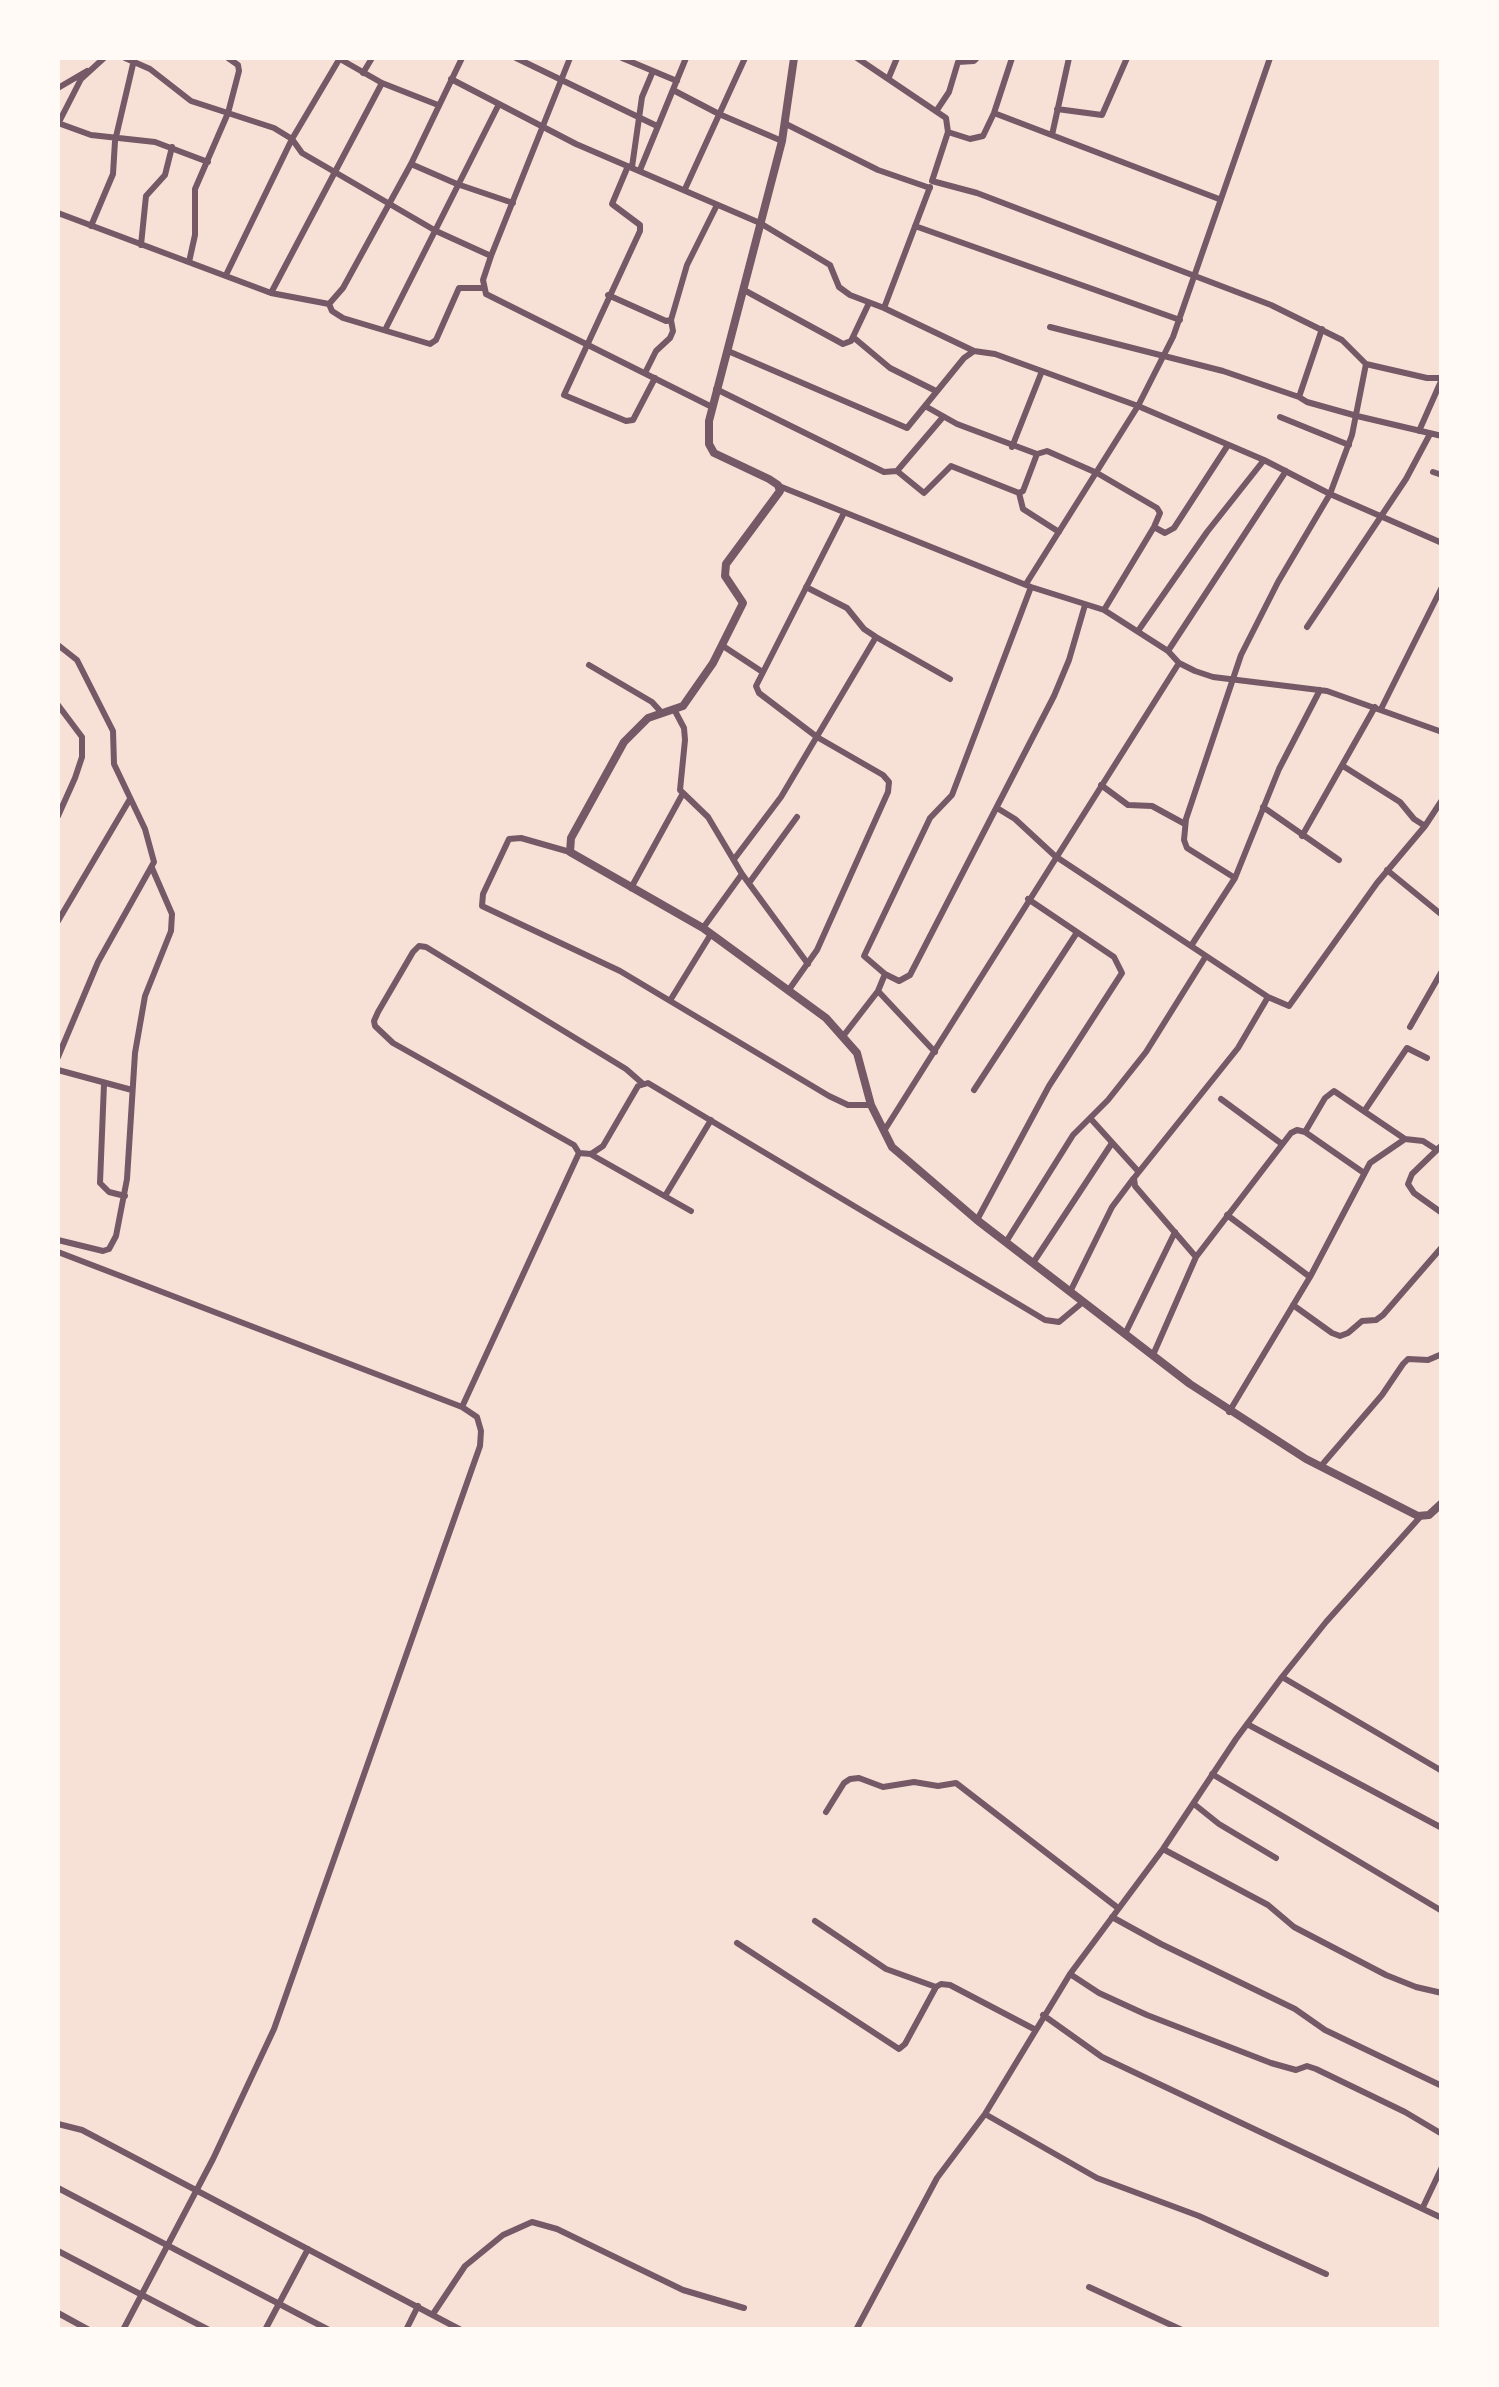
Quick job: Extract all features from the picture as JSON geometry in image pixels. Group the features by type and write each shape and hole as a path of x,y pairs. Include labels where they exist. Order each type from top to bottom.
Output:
{"street":[{"path":"58,88 104,58"},
{"path":"125,58 134,60 191,100 268,125 333,172 436,231 491,256"},
{"path":"189,262 195,235 195,189 228,114 239,71 231,58"},
{"path":"226,275 292,139 339,58 363,74 438,105"},
{"path":"363,74 372,58"},
{"path":"330,304 343,288 411,164 462,58"},
{"path":"516,58 657,126"},
{"path":"570,58 491,256 482,288 486,294 712,408"},
{"path":"622,58 676,81"},
{"path":"654,378 633,420 626,421 568,398 565,390 641,228 612,204 657,126 686,58"},
{"path":"685,189 746,58"},
{"path":"794,58 782,141 712,408 709,444 714,453 844,513 1028,586 1104,610 1168,651 1179,663 1233,680 1320,690 1442,732"},
{"path":"857,58 938,110 946,118 948,132 884,308"},
{"path":"889,77 897,58"},
{"path":"938,110 958,62 977,58"},
{"path":"948,132 978,139 983,136 1012,58"},
{"path":"1052,135 1068,58"},
{"path":"1057,109 1102,116 1127,58"},
{"path":"1086,605 1070,660 1054,696 910,975 899,980 885,974 864,956 930,818 952,795 1028,586 1138,406 1180,320 1270,58"},
{"path":"91,226 113,174 116,138 134,60"},
{"path":"90,69 75,88 58,124 81,134 142,139 208,162"},
{"path":"634,168 638,117 644,88 653,71"},
{"path":"451,80 544,129 760,223 830,265 842,290 869,303 974,351 995,354 1138,406 1442,543"},
{"path":"271,293 382,83"},
{"path":"673,90 782,141"},
{"path":"384,330 499,104"},
{"path":"994,113 1219,199"},
{"path":"784,123 878,170 977,194 1271,305 1342,340 1366,364 1442,379 1419,432"},
{"path":"142,245 146,196 165,175 172,147"},
{"path":"411,164 513,203"},
{"path":"646,373 656,351 673,331 671,320 687,264 717,205"},
{"path":"58,213 271,293 330,304"},
{"path":"915,226 1180,320"},
{"path":"330,304 336,315 434,344 459,288 482,288"},
{"path":"744,290 843,344 853,338 869,303"},
{"path":"608,295 671,320"},
{"path":"1050,327 1163,356 1356,416 1442,436"},
{"path":"1299,397 1322,329"},
{"path":"853,338 890,368 936,390"},
{"path":"728,350 894,426 907,428 936,390 974,351"},
{"path":"1234,878 1186,848 1186,824 1249,636 1330,494 1348,445 1366,364"},
{"path":"1012,447 1042,371"},
{"path":"716,389 859,461 884,472 897,471 924,494 950,466 1019,493"},
{"path":"925,406 1012,447 1037,454 1047,450 1157,508 1160,512 1154,527 1104,610"},
{"path":"897,471 943,417"},
{"path":"1280,418 1348,445"},
{"path":"1307,627 1406,479 1430,434"},
{"path":"1154,527 1166,533 1174,528 1228,445"},
{"path":"1019,493 1037,454"},
{"path":"1138,631 1264,460"},
{"path":"1168,651 1286,471"},
{"path":"570,852 571,838 624,742 648,718 675,712 696,690 723,646 743,603 725,576 726,564 777,498 778,485"},
{"path":"1019,493 1023,508 1059,532"},
{"path":"788,992 808,964 888,792 889,782 816,737 759,693 756,686 844,513"},
{"path":"806,587 846,608 864,630 950,678"},
{"path":"1302,836 1378,708 1442,588"},
{"path":"735,858 769,815 876,637"},
{"path":"58,644 76,660 113,731 114,764 154,856 152,868 98,962 58,1057"},
{"path":"723,646 761,671"},
{"path":"883,1132 1179,663"},
{"path":"589,665 652,702 662,713"},
{"path":"1191,946 1234,878 1263,807 1320,690"},
{"path":"58,705 78,728 82,747 69,796 58,816"},
{"path":"675,712 684,728 679,784 682,794 708,817 742,874 808,964"},
{"path":"1344,766 1400,802 1414,820 1425,826"},
{"path":"1100,786 1128,806 1152,806 1186,824"},
{"path":"631,888 682,794"},
{"path":"58,921 130,799"},
{"path":"997,808 1016,819 1055,856 1268,996 1290,1006 1442,800"},
{"path":"1263,807 1340,860"},
{"path":"749,883 797,817"},
{"path":"872,1105 848,1105 830,1096 671,1000 572,946 482,906 483,894 510,839 521,838 570,852 707,931 826,1018 857,1053 883,1132 906,1161 1033,1264 1229,1412 1321,1466 1421,1516 1442,1504"},
{"path":"58,1240 96,1250 109,1249 116,1236 125,1196 132,1090 145,996 172,930 172,914 152,868"},
{"path":"1387,870 1442,915"},
{"path":"671,1000 742,874"},
{"path":"978,1220 1049,1086 1122,973 1114,957 1028,899"},
{"path":"974,1090 1076,934"},
{"path":"690,1211 591,1154 580,1153 393,1043 374,1021 413,952 419,946 426,948 642,1082 1045,1320 1059,1322 1083,1302"},
{"path":"1006,1242 1064,1148 1146,1052 1206,956"},
{"path":"1410,1027 1442,970"},
{"path":"844,1035 878,991 885,974"},
{"path":"878,991 935,1052"},
{"path":"1070,1292 1122,1189 1238,1048 1268,996"},
{"path":"1365,1110 1407,1048 1427,1058"},
{"path":"58,1070 132,1090"},
{"path":"591,1154 603,1146 642,1082"},
{"path":"104,1084 100,1183 108,1192 125,1196"},
{"path":"1305,1132 1330,1093 1338,1093 1405,1139 1439,1148 1412,1174 1408,1184 1442,1213"},
{"path":"1221,1099 1282,1144"},
{"path":"1090,1118 1135,1174 1135,1186 1196,1257"},
{"path":"664,1196 711,1120"},
{"path":"1154,1356 1196,1257 1282,1144 1297,1130 1364,1173"},
{"path":"1229,1412 1310,1277 1364,1173 1379,1154 1405,1139"},
{"path":"1033,1264 1112,1143"},
{"path":"462,1407 580,1153"},
{"path":"1227,1215 1310,1277"},
{"path":"1125,1334 1175,1232"},
{"path":"1293,1306 1332,1333 1348,1333 1362,1321 1376,1320 1383,1314 1442,1248"},
{"path":"58,1252 462,1407 477,1417 481,1431 480,1446 274,2029 124,2330"},
{"path":"1321,1466 1408,1359 1428,1360 1442,1354"},
{"path":"856,2330 936,2178 986,2114 1070,1974 1163,1849 1282,1676 1421,1516"},
{"path":"1282,1676 1442,1770"},
{"path":"1247,1724 1442,1828"},
{"path":"1212,1774 1442,1911"},
{"path":"826,1812 850,1779 894,1788 914,1782 938,1786 956,1782 1118,1908"},
{"path":"1194,1804 1276,1858"},
{"path":"1163,1849 1268,1905 1294,1927 1354,1959 1402,1983 1442,1993"},
{"path":"1112,1917 1295,2009 1325,2030 1442,2086"},
{"path":"815,1921 886,1970 936,1987"},
{"path":"737,1943 899,2049 941,1984 1034,2029"},
{"path":"1070,1974 1099,1993 1147,2015 1271,2063 1296,2070 1308,2066 1316,2069 1442,2134"},
{"path":"1043,2015 1102,2056 1442,2218"},
{"path":"986,2114 1097,2178 1217,2224 1326,2274"},
{"path":"58,2124 82,2130 461,2330"},
{"path":"1424,2207 1442,2167"},
{"path":"58,2188 329,2330"},
{"path":"434,2314 465,2266 503,2235 532,2222 557,2229 683,2290 744,2308"},
{"path":"265,2330 308,2248"},
{"path":"58,2251 209,2330"},
{"path":"1090,2287 1182,2330"},
{"path":"406,2330 418,2306"},
{"path":"58,2314 89,2330"}]}
